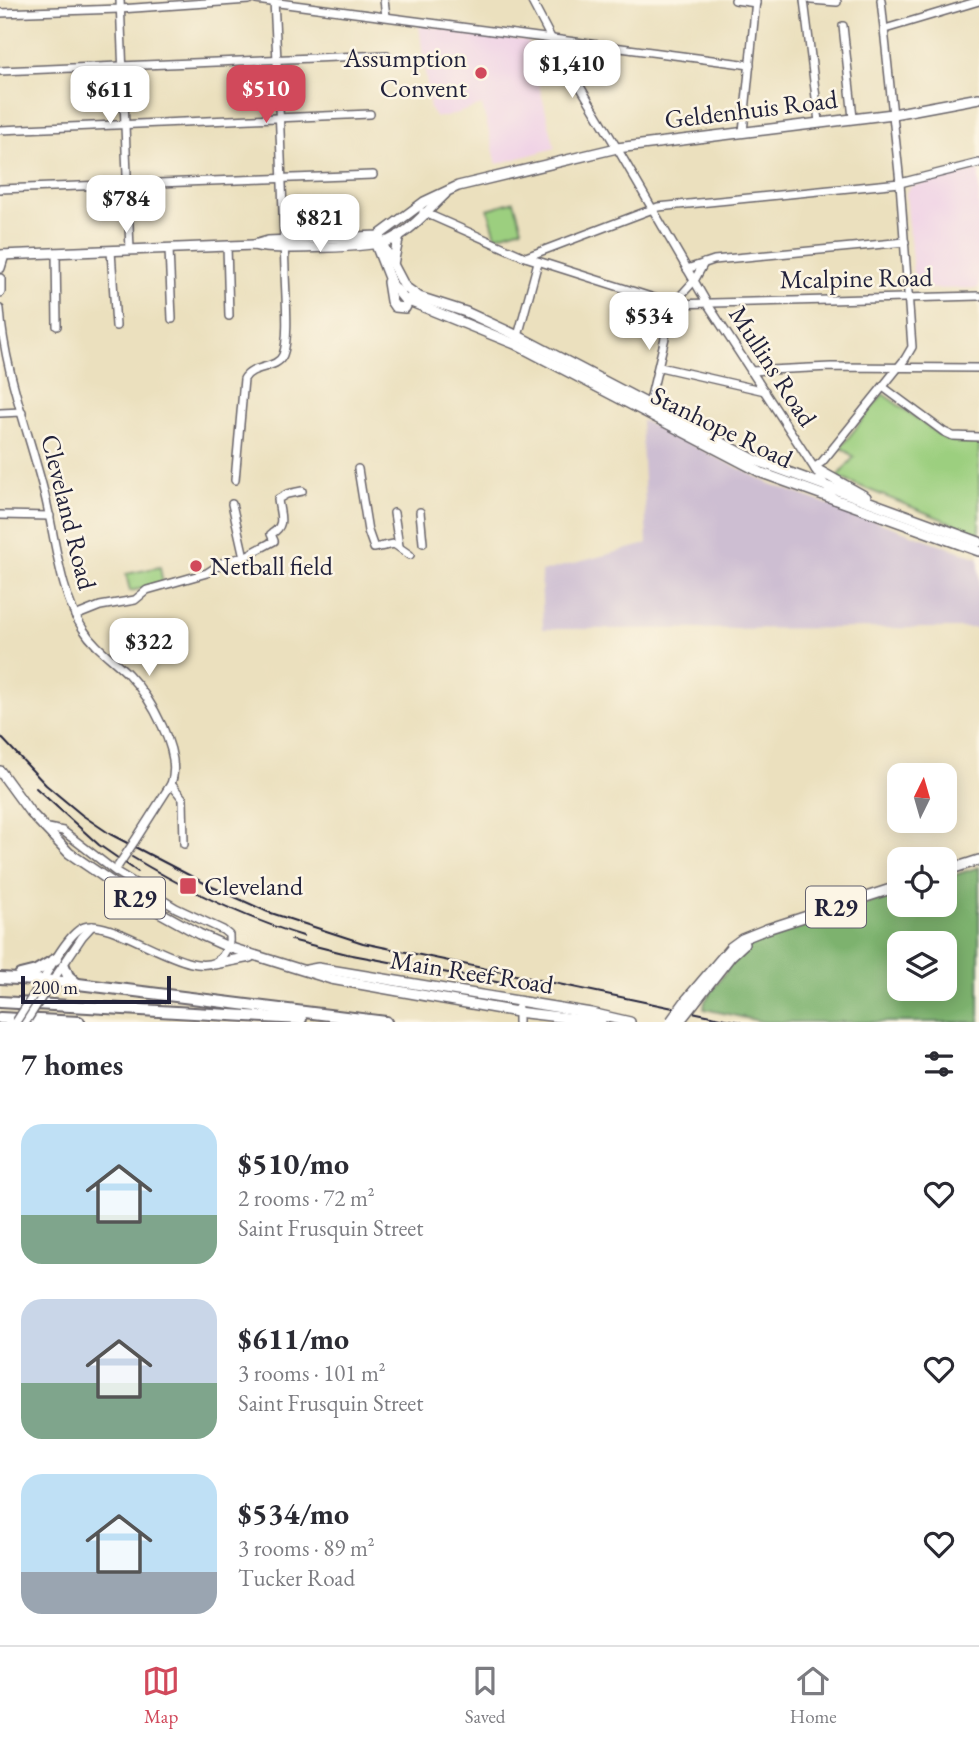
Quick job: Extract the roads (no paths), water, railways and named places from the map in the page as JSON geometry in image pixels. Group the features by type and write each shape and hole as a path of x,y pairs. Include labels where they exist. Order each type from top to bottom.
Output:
{"highway":[{"path":"0,977 30,973 60,962 68,976 77,984"},
{"path":"0,977 48,980 386,1022"},
{"path":"0,1002 360,1022"},
{"path":"0,1018 79,1022"}],"main road":[{"name":"Geldenhuis Road","path":"377,239 399,235 434,196 486,178 617,148 893,114 979,98"},
{"name":"Geldenhuis Road","path":"377,239 420,211"},
{"path":"393,264 399,235"},
{"path":"0,268 2,255 377,239"},
{"path":"377,239 410,297"},
{"path":"377,239 394,289 410,297"},
{"path":"0,279 0,292"},
{"name":"Stanhope Road","path":"410,297 517,340 762,472 979,551"},
{"name":"Stanhope Road","path":"648,410 755,460 979,542"},
{"path":"799,477 815,468 895,512"},
{"name":"Main Reef Road","path":"0,771 43,827 69,853 112,884 162,914 228,947 331,979 517,1018 604,1019"},
{"path":"957,867 979,860"},
{"name":"R29","path":"679,1022 691,1001 731,947 752,934 887,890"},
{"path":"214,964 241,957 262,957"},
{"name":"Main Reef Road","path":"307,970 318,968 630,1022"},
{"name":"R29","path":"670,1022 691,1001"}],"street":[{"path":"120,0 130,250"},
{"path":"0,13 120,9 248,0"},
{"path":"256,0 750,65"},
{"path":"384,0 386,16"},
{"name":"Mullins Road","path":"531,0 707,303 835,500"},
{"path":"734,0 756,2 743,132"},
{"path":"804,0 819,122"},
{"path":"811,0 836,2"},
{"path":"815,468 883,387 912,347 900,183 881,0"},
{"path":"235,480 244,379 251,370 279,361 284,354 286,323 277,1"},
{"path":"885,29 979,1"},
{"path":"843,26 853,118"},
{"path":"0,71 387,55"},
{"path":"0,130 370,114"},
{"path":"525,257 652,209 900,183 979,163"},
{"path":"0,189 373,175"},
{"name":"Mcalpine Road","path":"420,211 538,262 673,304 979,296"},
{"path":"687,269 704,262 905,242"},
{"path":"227,246 229,317"},
{"path":"169,249 172,319"},
{"path":"111,251 116,326"},
{"path":"56,253 57,326"},
{"path":"517,340 538,262"},
{"path":"648,410 673,304 694,281 704,262"},
{"name":"Cleveland Road","path":"0,309 2,335 75,616 92,642 131,677 152,707 174,761 171,784 183,799 184,844"},
{"path":"0,366 10,365"},
{"path":"660,367 765,391"},
{"path":"751,371 831,367 979,368"},
{"path":"883,387 953,436 979,437"},
{"path":"0,413 22,412"},
{"path":"358,469 373,548 394,544 410,555"},
{"path":"75,616 100,606 135,600 147,590 207,573 224,562 244,557 274,541 271,534 277,530 282,520 278,499 302,491"},
{"path":"232,504 244,557"},
{"path":"421,512 423,543"},
{"path":"394,513 399,546"},
{"path":"0,515 38,518 50,516"},
{"path":"116,869 171,784"},
{"path":"16,1022 36,990 48,980 60,962 76,931 86,926 103,927 174,957 197,963 214,964 228,947 230,937 223,930 176,908 89,854 63,831 43,827"},
{"path":"26,1022 46,992 48,980"},
{"path":"517,1018 519,1001"}],"railway":[{"path":"0,736 46,785 110,834 208,885 268,912 363,943 740,1022"},
{"path":"36,788 99,845 138,872"},
{"path":"132,857 215,902 303,936"},
{"path":"291,940 347,954 518,986"}],"place":[{"name":"Assumption Convent","path":"481,73"},
{"name":"Netball field","path":"196,566"},
{"name":"Cleveland","path":"188,886"}]}
